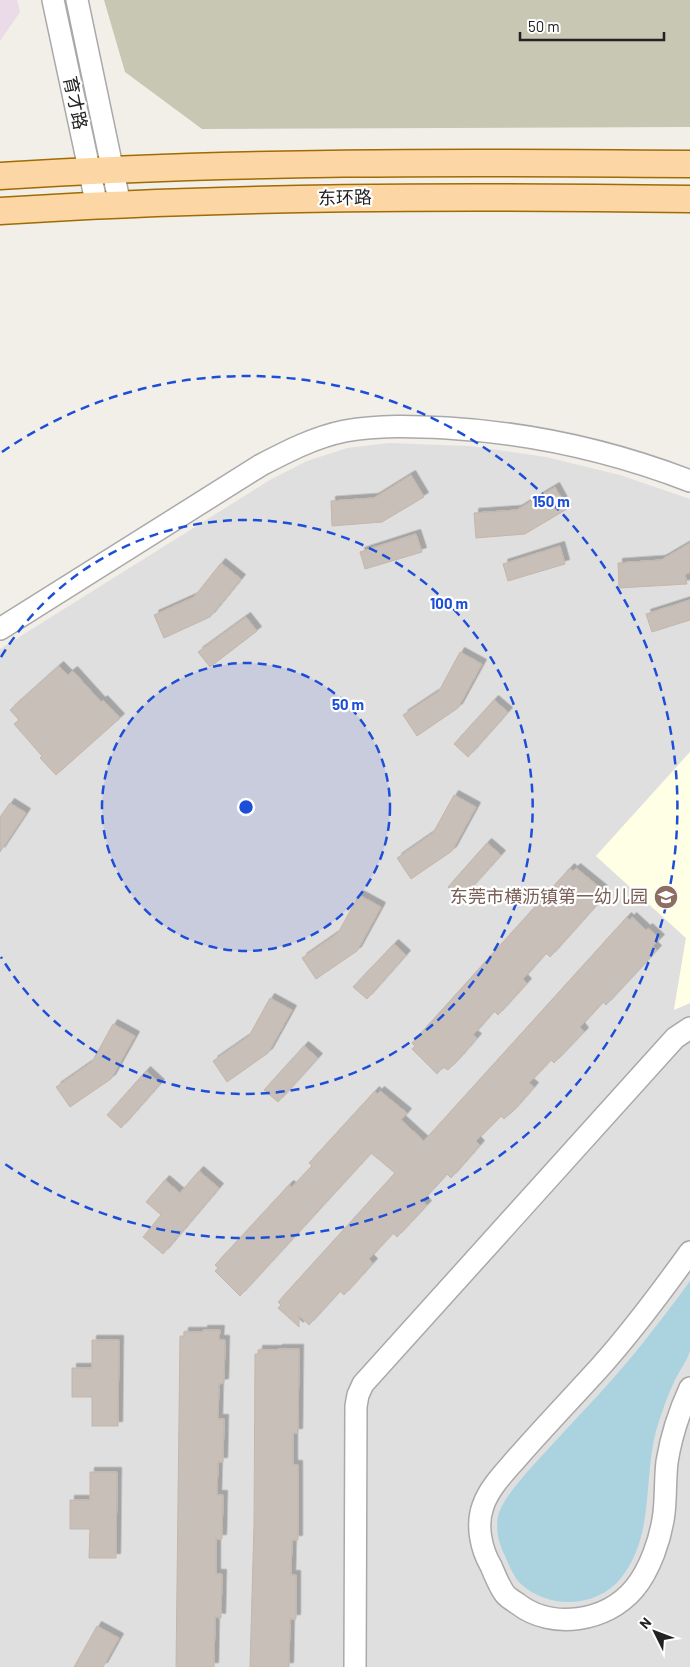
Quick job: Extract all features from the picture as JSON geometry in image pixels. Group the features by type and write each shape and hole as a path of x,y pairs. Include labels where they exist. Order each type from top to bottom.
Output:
{"main road":[{"name":"东环路","path":"0,176 278,164 412,162 690,164"},
{"name":"东环路","path":"0,211 288,199 412,197 690,199"}],"street":[{"name":"育才路","path":"53,0 109,205"},
{"name":"育才路","path":"76,0 101,171"},
{"path":"0,629 261,465 301,445 344,432 388,426 472,429 510,434 588,448 625,458 690,481"},
{"path":"355,1667 356,1406 363,1384 675,1038 690,1028"},
{"path":"690,1252 627,1336 494,1484 482,1507 479,1532 486,1557 506,1594 525,1609 547,1618 571,1620 595,1616 616,1605 634,1589 648,1565 658,1540 664,1512 664,1485 669,1452 680,1412 690,1388"}],"shaded area":[{"path":"0,0 17,0 20,12 0,41"},
{"path":"104,0 690,0 690,127 202,129 125,72"},
{"path":"389,443 470,446 546,457 620,475 690,499 690,752 596,856 686,938 674,1009 690,1003 690,1667 0,1667 0,649 270,480 307,461 347,448"},
{"name":"东莞市横沥镇第一幼儿园","path":"690,752 690,1003 674,1010 686,938 596,856"}],"water":[{"path":"690,1281 690,1350 669,1394 656,1431 652,1450 644,1526 632,1561 621,1578 611,1588 586,1600 559,1601 545,1598 532,1592 516,1578 503,1551 497,1527 500,1510 520,1480 628,1361"}],"building":[{"path":"411,475 424,497 382,522 332,526 331,501 374,498"},
{"path":"555,487 567,509 525,534 476,538 474,513 517,510"},
{"path":"416,534 422,552 365,569 360,552"},
{"path":"690,543 690,572 685,575 687,584 619,588 618,563 661,560"},
{"path":"560,546 565,564 508,581 503,564"},
{"path":"221,563 241,579 210,617 164,638 154,615 194,597"},
{"path":"690,600 690,620 652,632 646,614"},
{"path":"246,617 257,631 210,667 198,652"},
{"path":"460,652 482,664 458,708 417,736 403,715 439,691"},
{"path":"59,666 68,675 73,671 101,702 103,700 120,718 56,775 40,758 42,756 14,724 19,720 10,710"},
{"path":"494,700 508,712 468,757 454,744"},
{"path":"454,795 476,807 452,851 411,879 397,858 433,833"},
{"path":"10,803 26,813 0,852 0,817"},
{"path":"487,843 501,855 461,899 448,887"},
{"path":"570,868 573,871 576,868 603,890 596,898 600,901 550,957 546,953 523,979 527,983 498,1015 494,1011 473,1035 477,1038 456,1062 448,1070 443,1067 437,1074 412,1049 415,1046 412,1043"},
{"path":"359,895 381,907 357,951 316,979 302,958 338,933"},
{"path":"627,917 630,920 632,917 646,930 648,928 660,939 653,946 657,950 606,1005 603,1002 580,1027 584,1032 554,1063 551,1060 529,1083 534,1087 513,1111 504,1119 501,1116 476,1141 480,1145 451,1178 447,1174 422,1201 427,1205 397,1237 393,1233 369,1259 373,1263 344,1295 340,1291 309,1325 299,1316 299,1327 278,1308 281,1305 278,1302 395,1173 371,1153 240,1296 215,1271 218,1268 215,1265 289,1185 292,1187 312,1166 309,1163 375,1091 377,1094 380,1091 407,1113 401,1120 424,1141"},
{"path":"394,944 406,955 367,999 353,987"},
{"path":"270,998 292,1010 268,1053 227,1082 213,1061 249,1036"},
{"path":"113,1024 135,1036 111,1079 70,1107 56,1087 92,1062"},
{"path":"304,1046 318,1058 278,1102 264,1090"},
{"path":"146,1071 160,1084 121,1128 107,1115"},
{"path":"199,1171 219,1188 163,1254 143,1237 161,1215 146,1202 165,1180 180,1193"},
{"path":"203,1330 220,1330 219,1340 225,1340 224,1383 219,1384 218,1419 224,1419 223,1462 218,1462 217,1495 223,1495 222,1539 216,1539 216,1574 222,1574 221,1618 215,1617 214,1667 176,1667 180,1336 184,1336 184,1332 203,1332"},
{"path":"92,1340 119,1340 118,1426 92,1426 92,1397 72,1397 72,1368 92,1368"},
{"path":"299,1349 298,1433 293,1433 293,1465 298,1465 298,1540 292,1540 291,1575 296,1575 296,1619 290,1619 289,1667 250,1667 254,1524 255,1354 258,1354 258,1350"},
{"path":"90,1472 117,1472 116,1558 89,1558 90,1529 70,1529 70,1500 90,1500"},
{"path":"97,1626 119,1638 103,1667 74,1667"}],"place":[{"name":"东莞市横沥镇第一幼儿园","path":"666,897"}]}
